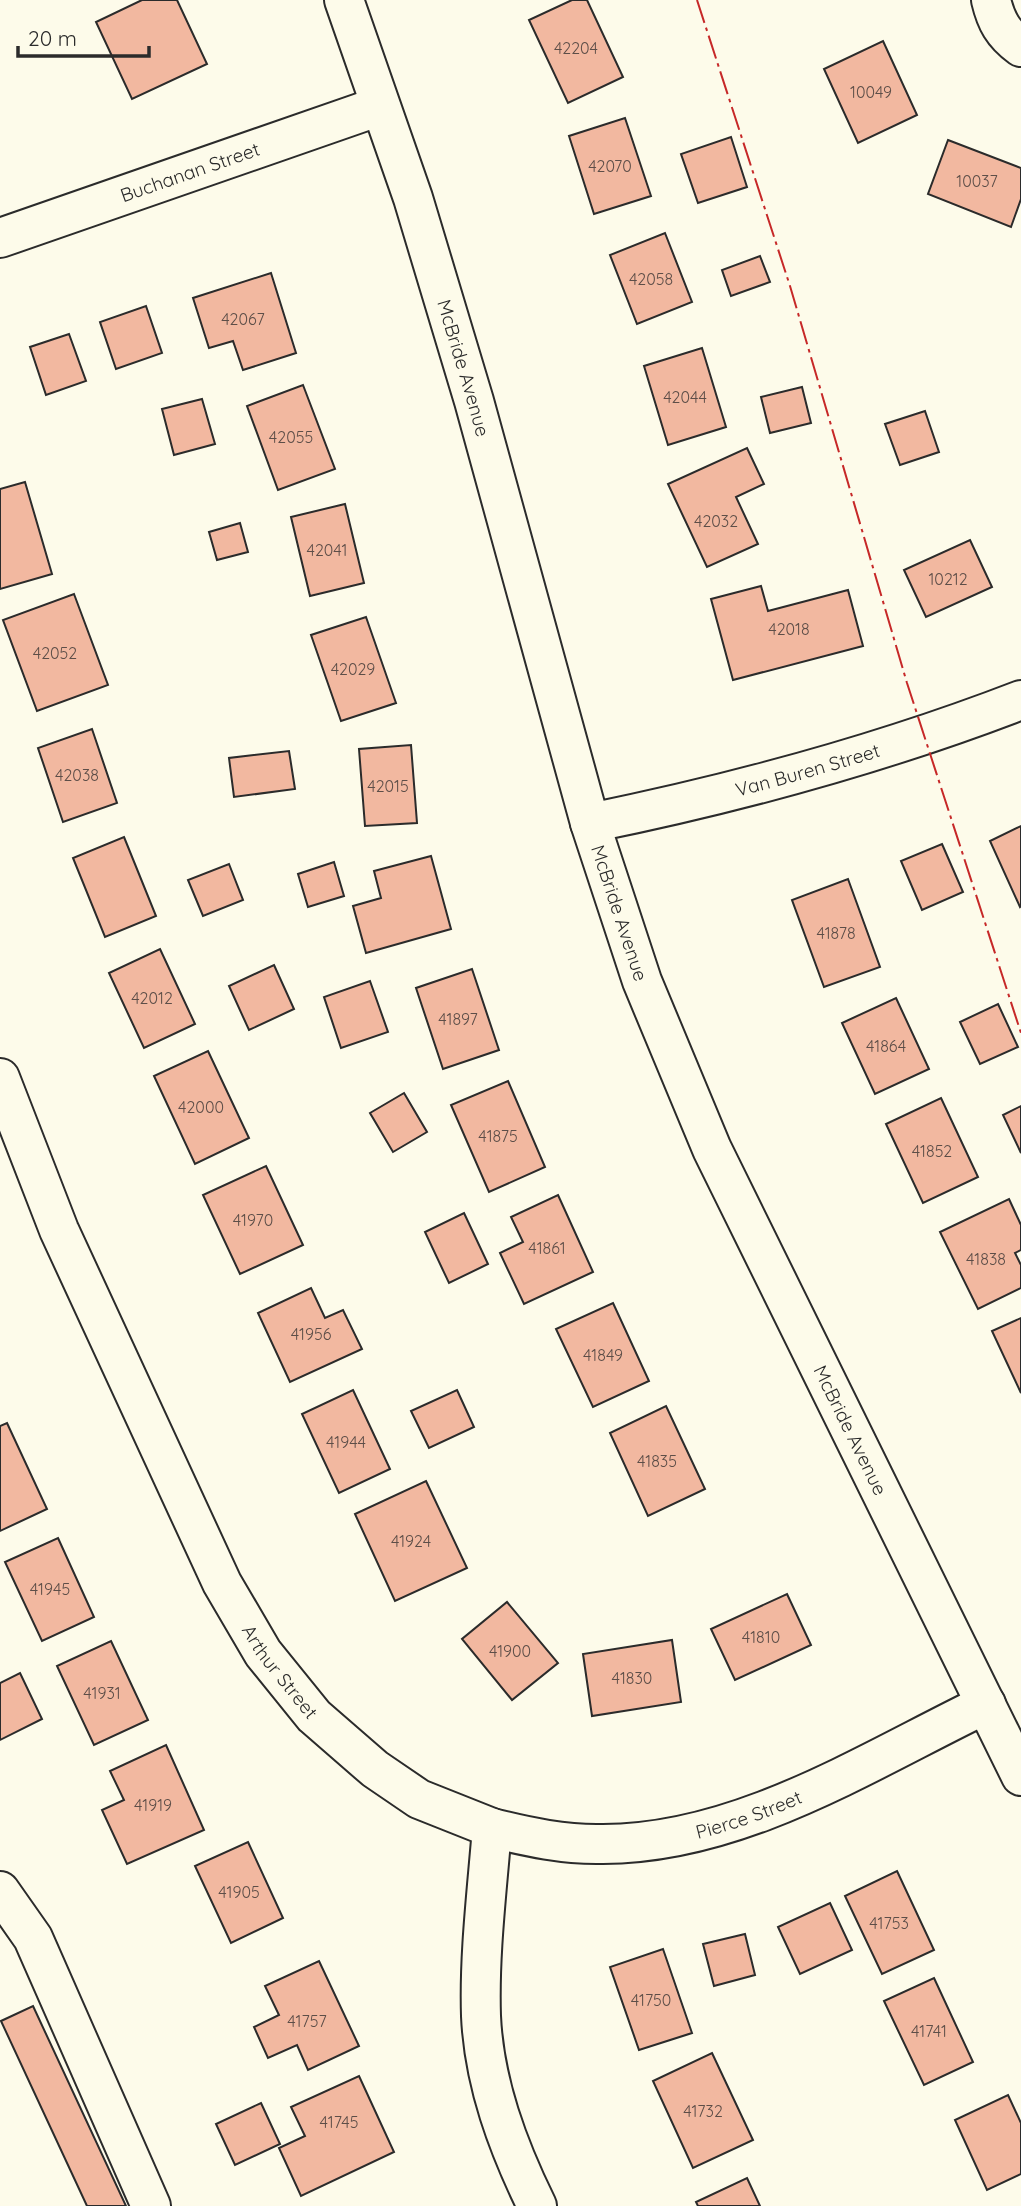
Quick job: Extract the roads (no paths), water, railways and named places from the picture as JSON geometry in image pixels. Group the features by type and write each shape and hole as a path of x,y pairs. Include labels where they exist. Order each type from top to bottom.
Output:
{"street":[{"name":"McBride Avenue","path":"344,0 413,198 474,401 590,824 642,981 712,1149 1021,1776"},
{"path":"991,0 996,19 1007,36 1021,47"},
{"name":"Buchanan Street","path":"0,238 380,106"},
{"name":"Van Buren Street","path":"590,824 696,801 835,764 1021,700"},
{"name":"Arthur Street","path":"0,1078 15,1164 59,1230 222,1583 263,1653 314,1716 375,1769 419,1799 492,1828"},
{"name":"Pierce Street","path":"492,1828 544,1840 602,1844 660,1840 703,1832 771,1809 986,1704"},
{"path":"492,1828 481,2019 492,2092 516,2163 537,2206"},
{"path":"0,1891 33,1938 151,2206"}]}
